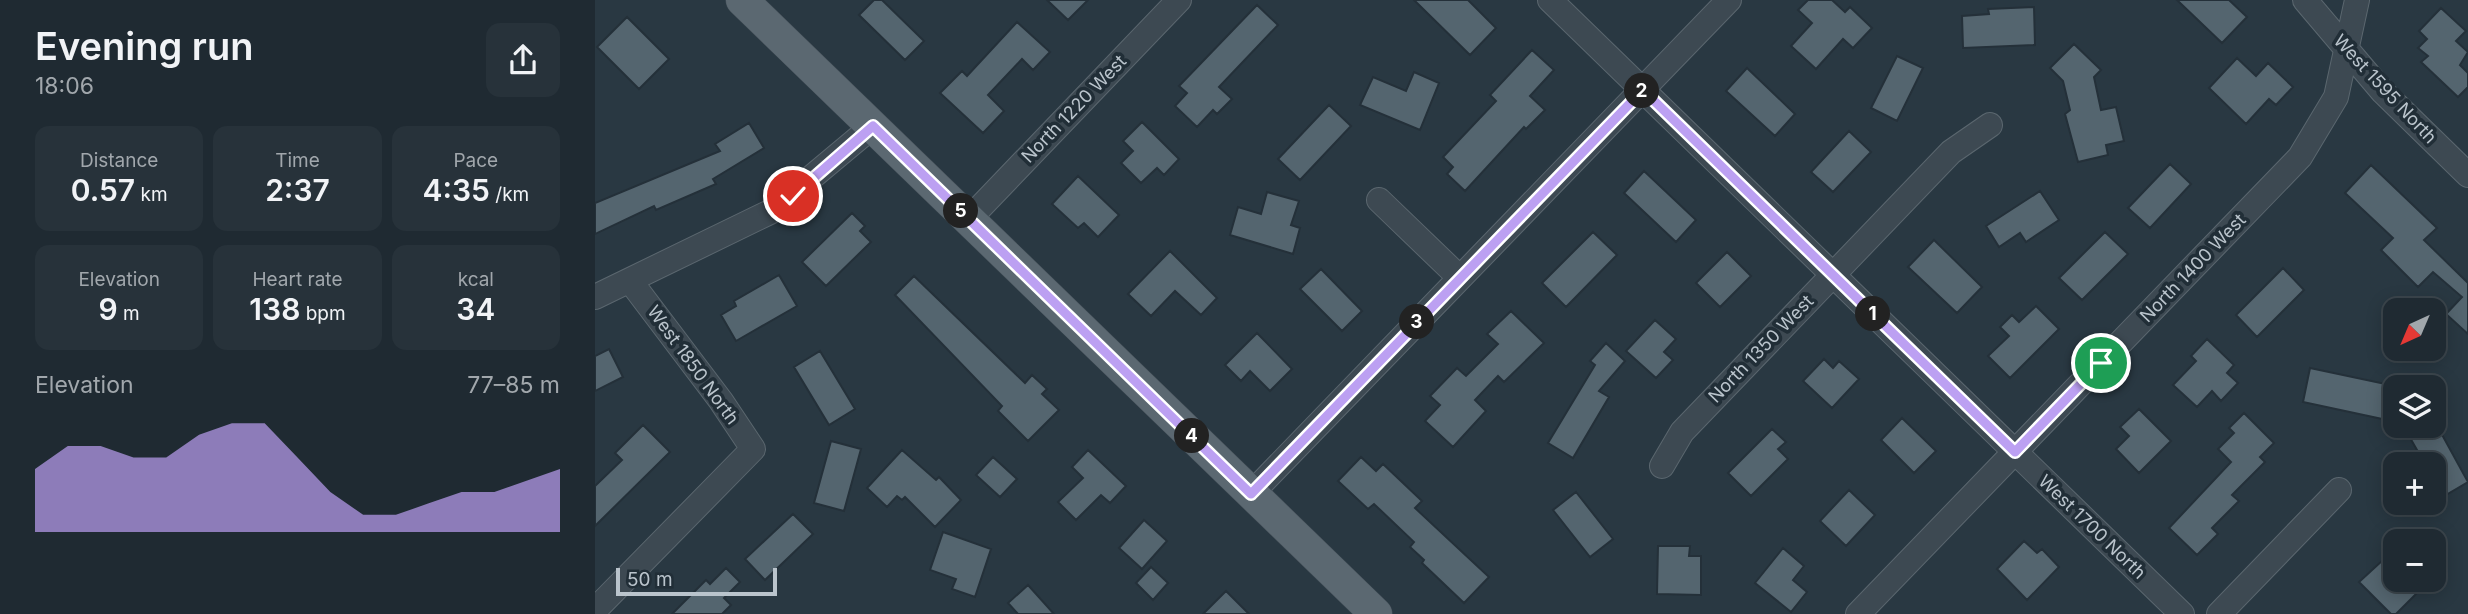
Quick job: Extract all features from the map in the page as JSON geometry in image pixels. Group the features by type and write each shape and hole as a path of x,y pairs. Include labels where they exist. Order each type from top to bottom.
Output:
{"main road":[{"path":"742,0 1376,614"}],"street":[{"name":"West 1700 North","path":"1551,0 2182,614"},
{"path":"1251,494 1729,0"},
{"name":"West 1595 North","path":"2305,0 2383,92 2468,174"},
{"name":"North 1400 West","path":"1858,614 2300,158 2336,97 2348,52 2357,0"},
{"name":"North 1220 West","path":"969,219 1170,3"},
{"name":"North 1350 West","path":"1662,466 1682,432 1951,152 1990,125"},
{"path":"595,298 770,212 873,126"},
{"path":"1379,200 1460,278"},
{"name":"West 1850 North","path":"595,610 753,449 721,401 631,282"},
{"path":"2219,614 2339,489"}],"building":[{"path":"874,0 882,0 924,41 905,60 859,15"},
{"path":"1047,0 1088,0 1068,20"},
{"path":"1414,0 1468,0 1496,28 1470,55"},
{"path":"1808,0 1832,0 1845,12 1850,7 1872,28 1853,48 1843,39 1816,69 1791,46 1812,23 1798,10"},
{"path":"2177,0 2229,0 2247,17 2222,43"},
{"path":"1257,5 1278,25 1219,87 1232,99 1217,114 1213,110 1197,127 1175,106 1187,93 1179,86"},
{"path":"2034,7 2035,45 1963,48 1962,16 1989,14 1988,9"},
{"path":"2441,8 2466,31 2456,41 2468,52 2460,65 2468,73 2468,87 2458,97 2421,62 2428,56 2418,48 2427,39 2419,31"},
{"path":"627,17 669,59 639,89 597,47"},
{"path":"1017,22 1050,52 1033,70 1022,59 988,95 1004,111 983,133 940,93 962,71 967,76"},
{"path":"2074,44 2101,70 2094,77 2101,110 2116,107 2124,141 2106,145 2108,155 2078,162 2065,114 2070,110 2063,81 2050,68"},
{"path":"1532,50 1554,70 1530,96 1545,110 1526,129 1524,127 1465,191 1447,174 1453,167 1443,157 1496,101 1490,95"},
{"path":"1897,56 1923,68 1897,121 1871,108"},
{"path":"2237,58 2256,76 2268,63 2293,87 2276,105 2269,99 2246,124 2209,88"},
{"path":"1747,68 1795,114 1775,136 1726,91"},
{"path":"1414,72 1439,83 1420,130 1360,105 1373,77 1406,91"},
{"path":"1329,105 1351,126 1300,180 1278,159"},
{"path":"1142,122 1179,159 1164,175 1157,168 1141,183 1121,163 1133,151 1123,141"},
{"path":"749,123 764,148 713,179 716,184 656,210 654,206 595,234 595,203 720,151 715,144"},
{"path":"1849,131 1871,152 1833,192 1811,172"},
{"path":"2170,164 2191,184 2150,228 2128,208"},
{"path":"2371,165 2437,228 2424,240 2468,283 2468,334 2447,315 2462,297 2433,272 2418,287 2381,250 2393,238 2345,193"},
{"path":"1644,171 1696,220 1676,242 1624,193"},
{"path":"1078,176 1119,215 1098,237 1084,223 1078,228 1052,204"},
{"path":"2040,191 2059,220 2026,242 2020,233 1999,247 1986,226"},
{"path":"1267,192 1299,201 1291,225 1300,228 1293,254 1230,235 1238,207 1261,214"},
{"path":"852,213 865,226 860,231 871,242 826,286 802,262"},
{"path":"1593,232 1617,255 1566,307 1542,283"},
{"path":"2105,232 2128,254 2082,300 2059,278"},
{"path":"1934,240 1982,287 1957,313 1908,267"},
{"path":"1170,251 1217,298 1201,315 1175,291 1151,316 1128,294"},
{"path":"1727,252 1751,276 1720,307 1696,283"},
{"path":"2283,268 2304,290 2257,337 2236,315"},
{"path":"1321,269 1362,311 1342,331 1300,289"},
{"path":"779,275 797,306 736,341 721,315 736,306 734,301"},
{"path":"914,276 1025,383 1032,375 1047,389 1042,394 1059,410 1028,441 998,411 1002,406 895,295"},
{"path":"2036,306 2059,329 2010,378 1988,356 2009,336 2000,327 2012,315 2019,322"},
{"path":"1511,311 1544,343 1504,382 1498,376 1475,400 1486,411 1453,447 1425,421 1440,405 1430,396 1457,368 1466,376 1498,344 1487,334"},
{"path":"1655,320 1676,339 1664,352 1673,360 1656,378 1626,351"},
{"path":"1257,333 1292,369 1270,391 1250,371 1241,381 1225,365"},
{"path":"2207,339 2234,365 2227,373 2238,383 2221,401 2212,391 2197,407 2173,385 2196,361 2191,356"},
{"path":"1606,343 1625,361 1599,391 1609,397 1573,458 1548,443 1595,365 1590,361"},
{"path":"609,349 623,377 595,391 595,356"},
{"path":"820,351 855,409 829,425 794,367"},
{"path":"1824,359 1833,368 1839,361 1859,379 1832,408 1803,381"},
{"path":"2310,368 2383,383 2383,419 2303,402"},
{"path":"2139,409 2171,441 2139,473 2116,449 2129,436 2120,427"},
{"path":"2244,413 2274,443 2260,457 2265,462 2232,495 2239,501 2212,528 2218,534 2197,555 2169,528 2231,462 2218,449 2234,433 2229,428"},
{"path":"1902,418 1936,451 1914,473 1881,440"},
{"path":"643,425 670,452 595,526 595,486 622,460 615,453"},
{"path":"1772,429 1786,442 1778,449 1788,459 1751,496 1728,473"},
{"path":"2410,438 2444,438 2468,482 2446,495 2446,452 2418,452"},
{"path":"831,441 861,449 844,511 814,503"},
{"path":"902,450 936,480 939,477 961,500 935,527 905,497 902,500 897,496 887,507 867,488"},
{"path":"1088,450 1126,486 1110,503 1101,495 1076,520 1058,502 1083,478 1072,467"},
{"path":"993,457 1017,479 1000,497 976,475"},
{"path":"1361,457 1376,471 1383,464 1422,501 1415,508 1489,577 1464,603 1422,563 1424,560 1410,547 1414,542 1374,504 1368,509 1338,481"},
{"path":"1849,490 1875,515 1846,546 1820,521"},
{"path":"1576,492 1613,539 1590,557 1553,510"},
{"path":"793,514 813,534 765,580 745,559"},
{"path":"1144,520 1167,541 1142,569 1119,548"},
{"path":"943,532 991,549 975,597 952,589 956,579 930,570"},
{"path":"2024,541 2037,553 2042,549 2059,567 2027,600 1997,569"},
{"path":"1658,546 1690,546 1689,556 1701,556 1701,595 1657,594"},
{"path":"1783,548 1804,566 1793,580 1807,592 1791,612 1755,583"},
{"path":"2383,560 2383,592 2418,592 2396,614 2391,614 2359,582"},
{"path":"1151,567 1168,583 1153,600 1136,583"},
{"path":"726,568 740,582 724,598 731,605 722,614 672,614 706,580 710,584"},
{"path":"1028,585 1054,614 1018,614 1008,603"},
{"path":"1226,591 1249,614 1203,614"}],"route":[{"path":"793,196 873,126 1251,494 1643,90 2015,452 2101,363"}]}
